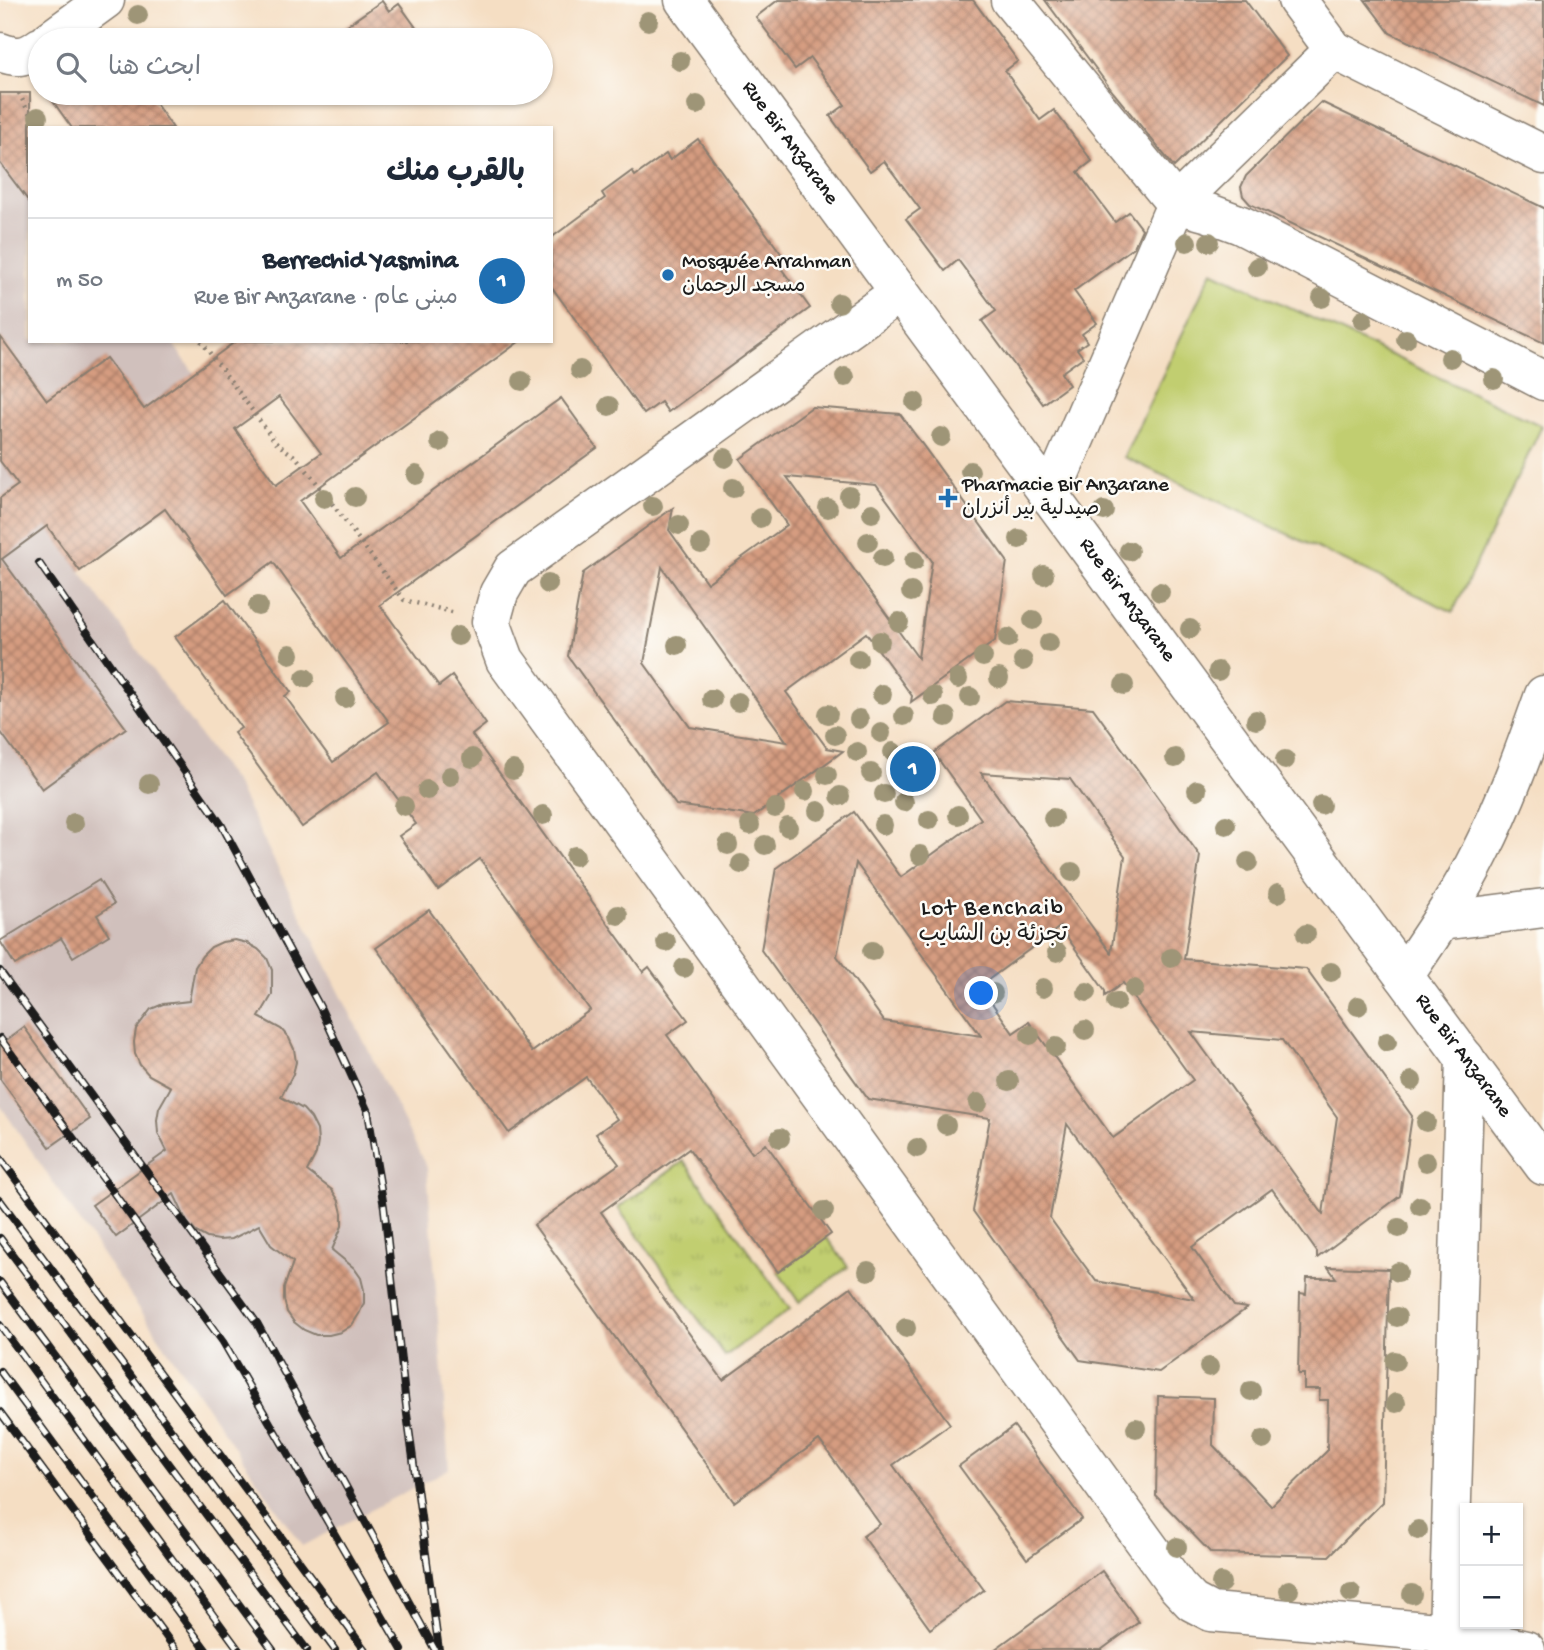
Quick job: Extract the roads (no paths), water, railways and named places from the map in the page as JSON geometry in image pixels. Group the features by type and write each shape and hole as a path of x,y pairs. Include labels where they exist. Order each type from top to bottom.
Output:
{"street":[{"path":"66,28 105,0"},
{"name":"Rue Bir Anzarane","path":"684,0 1544,1166"},
{"path":"1010,0 1176,204 1209,212 1241,225 1544,381"},
{"path":"1297,0 1334,50 1544,155"},
{"path":"1050,497 1176,204 1334,50"},
{"path":"0,52 15,58 28,55"},
{"path":"899,293 513,569 499,593 491,622 505,660 1177,1586 1192,1602 1211,1612 1526,1650"},
{"path":"1404,976 1441,921 1480,854 1517,770 1544,695"},
{"path":"1441,921 1544,908"},
{"path":"1448,1642 1465,1058"}],"railway":[{"path":"39,563 221,824 320,1007 368,1112 384,1207 407,1414 439,1650"},
{"path":"0,971 257,1323 435,1650"},
{"path":"0,1038 223,1342 402,1650"},
{"path":"0,1158 365,1650"},
{"path":"0,1200 335,1650"},
{"path":"0,1238 307,1650"},
{"path":"0,1282 273,1650"},
{"path":"0,1325 239,1650"},
{"path":"0,1371 206,1650"},
{"path":"0,1412 176,1650"}],"place":[{"name":"Mosquée Arrahman مسجد الرحمان","path":"668,275"},
{"name":"Pharmacie Bir Anzarane صيدلية بير أنزران","path":"948,498"},
{"name":"Berrechid Yasmina","path":"913,769"}],"district":[{"name":"Lot Benchaib تجزئة بن الشايب","path":"993,922"}]}
